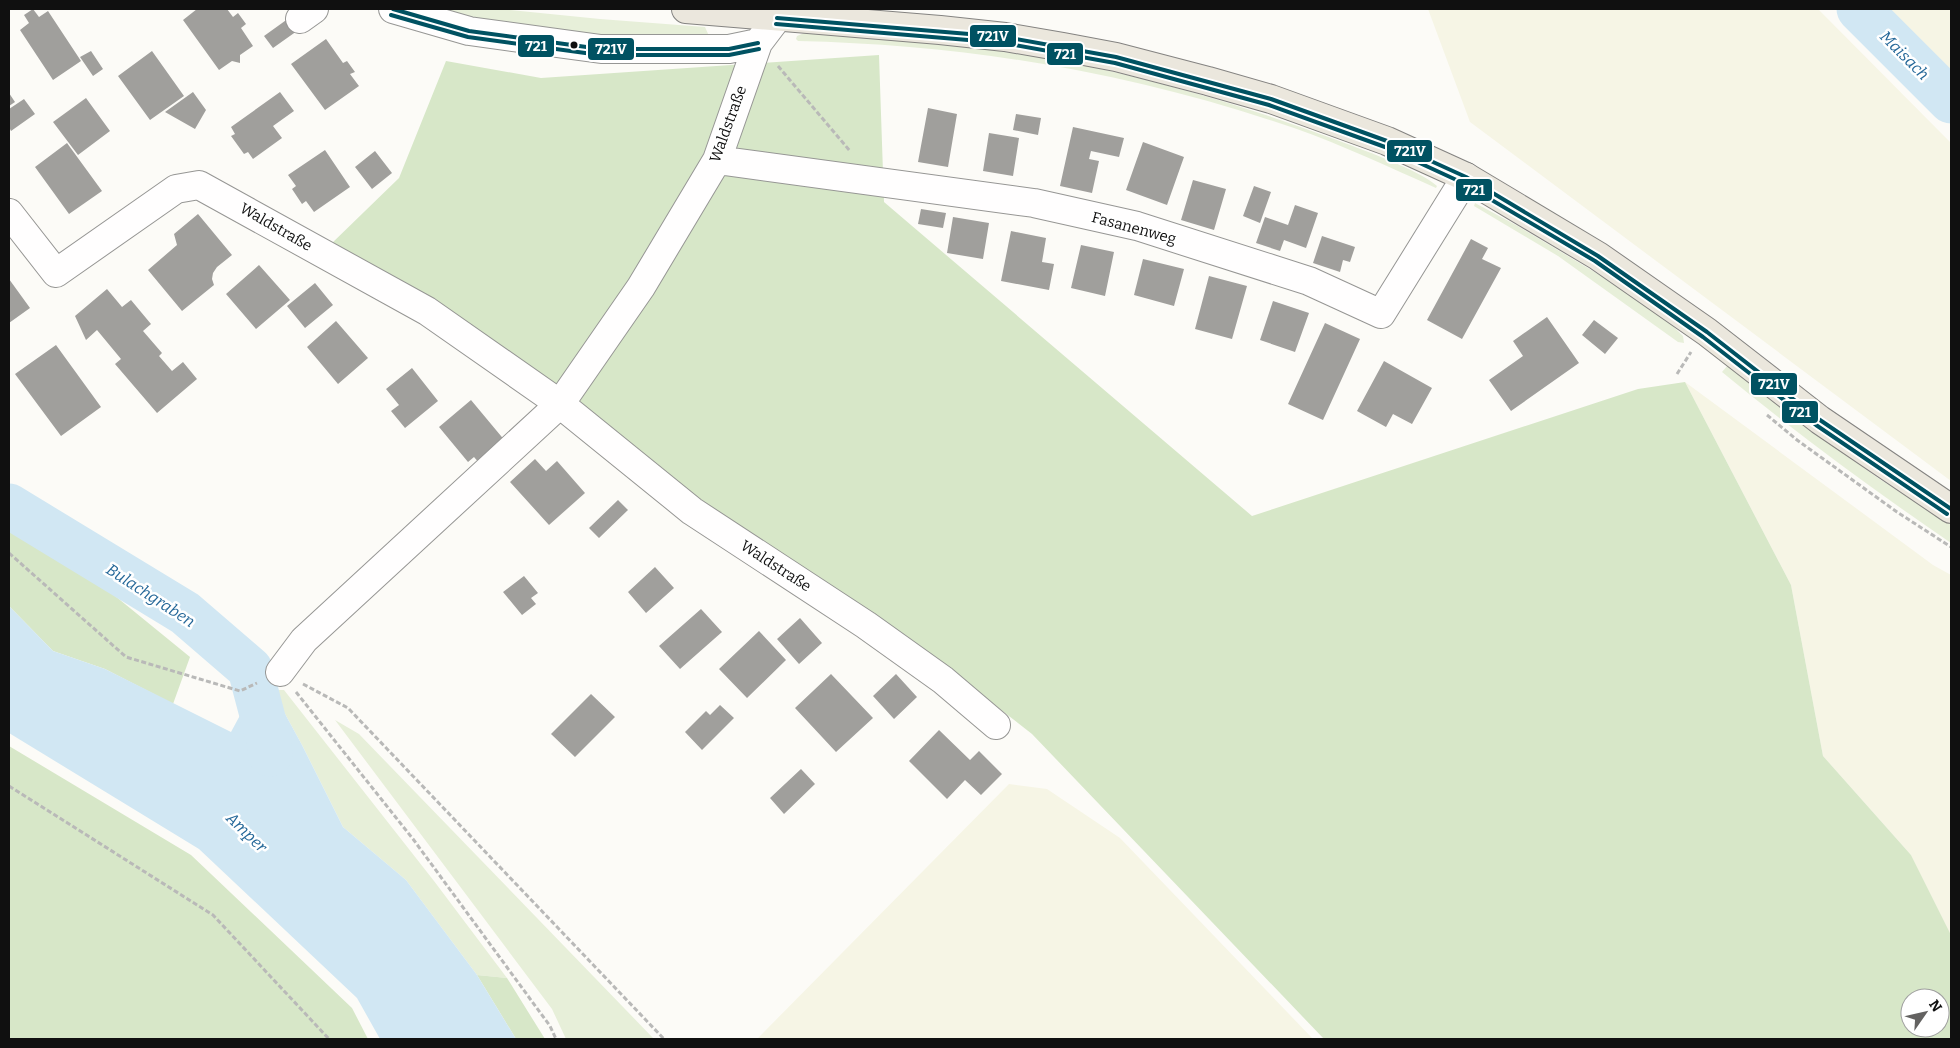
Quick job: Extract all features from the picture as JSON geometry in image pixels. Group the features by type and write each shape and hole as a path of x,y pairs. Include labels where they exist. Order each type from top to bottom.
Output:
{"main road":[{"path":"686,9 793,15 1005,37 1116,57 1271,99 1387,141 1466,177 1598,256 1682,313 1820,420 1951,509"}],"street":[{"path":"393,9 469,31 601,49 729,49 758,43"},
{"name":"Waldstraße","path":"280,672 304,640 560,404 641,287 717,160 758,43 793,15"},
{"name":"Fasanenweg","path":"717,160 1034,203 1137,226 1309,282 1381,314 1466,177"},
{"name":"Waldstraße","path":"9,213 56,273 176,189 199,185 427,310 560,404 692,511 866,625 943,680 996,725"}],"path":[{"path":"758,43 876,181"},
{"path":"1690,354 1697,359"},
{"path":"1764,413 1805,445 1931,535 1951,547"},
{"path":"9,553 126,657 240,691"},
{"path":"280,672 413,839 550,1026 556,1039"},
{"path":"280,672 348,708 664,1039"},
{"path":"9,786 213,915 329,1039"}],"green space":[{"path":"432,9 500,9 705,27 709,36 610,35 532,28"},
{"path":"1428,9 1818,9 1951,143 1951,481 1470,122"},
{"path":"1883,9 1951,9 1951,84"},
{"path":"804,33 987,50 1060,61 1126,75 1216,99 1305,128 1403,166 1437,186 1436,188 1348,149 1294,128 1171,91 1049,65 987,56 925,48 798,41 796,39 797,36"},
{"path":"879,55 884,202 1252,516 1638,389 1685,382 1791,585 1823,756 1911,855 1951,935 1951,1039 1324,1039 1032,734 902,633 717,521 330,245 399,178 446,61 541,78"},
{"path":"1475,203 1603,277 1670,323 1683,336 1684,343 1678,342 1558,256 1474,206"},
{"path":"1728,365 1822,438 1878,478 1951,525 1951,543 1892,502 1750,395 1722,372"},
{"path":"1685,382 1933,565 1951,575 1951,935 1911,855 1823,756 1791,585"},
{"path":"9,506 33,529 190,657 173,704 105,669 53,651 9,606"},
{"path":"272,690 284,690 434,881 507,978 477,975 406,880 343,827"},
{"path":"335,720 359,734 654,1039 566,1039 552,1009"},
{"path":"9,746 191,855 352,1008 368,1039 9,1039"},
{"path":"1009,784 1047,789 1120,838 1313,1039 757,1039"},
{"path":"477,975 507,978 545,1039 516,1039"}],"water":[{"name":"Amper","path":"9,606 53,651 105,669 231,732 251,695 272,690 343,827 406,880 477,975 516,1039 380,1039 357,998 199,849 9,733"}],"building":[{"path":"33,9 39,17 48,11 81,61 53,80 20,30 29,23 24,15"},
{"path":"197,9 227,9 233,17 238,13 246,24 241,28 253,46 240,55 240,63 232,61 219,70 183,20"},
{"path":"296,13 304,26 273,48 264,36"},
{"path":"326,39 343,63 347,61 355,72 350,74 359,86 325,110 291,64"},
{"path":"91,51 103,69 93,76 80,57"},
{"path":"152,51 184,96 150,120 118,76"},
{"path":"193,92 206,110 195,129 165,112"},
{"path":"280,92 294,111 273,126 282,138 253,159 248,152 244,154 231,136 235,134 231,127"},
{"path":"9,93 15,102 9,106"},
{"path":"86,98 110,131 78,155 53,122"},
{"path":"24,99 35,114 11,131 9,127 9,109"},
{"path":"928,108 957,114 948,167 918,162"},
{"path":"1016,114 1041,118 1038,135 1013,130"},
{"path":"1073,127 1124,138 1119,157 1091,151 1089,159 1099,161 1092,193 1060,186"},
{"path":"989,133 1019,138 1013,176 983,171"},
{"path":"1143,142 1184,157 1167,205 1126,190"},
{"path":"67,143 102,191 69,214 35,167"},
{"path":"325,150 350,187 314,212 306,201 302,204 292,189 296,186 288,175"},
{"path":"375,151 392,173 372,189 355,167"},
{"path":"1193,180 1226,189 1214,230 1181,220"},
{"path":"1254,186 1271,192 1260,223 1243,216"},
{"path":"1295,205 1318,213 1306,248 1284,240 1280,251 1256,243 1265,217 1288,225"},
{"path":"921,209 946,213 943,228 918,224"},
{"path":"198,214 232,255 217,267 213,273 214,285 182,311 148,270 177,245 174,234"},
{"path":"953,217 989,223 983,259 947,253"},
{"path":"1011,231 1046,238 1042,262 1054,264 1049,290 1001,281"},
{"path":"1322,236 1355,247 1350,262 1343,260 1340,272 1313,263"},
{"path":"1471,239 1488,248 1482,259 1501,268 1462,339 1427,320"},
{"path":"1081,245 1114,252 1105,296 1071,288"},
{"path":"1143,259 1184,269 1174,306 1134,295"},
{"path":"259,265 290,300 256,329 226,294"},
{"path":"1209,276 1247,286 1232,339 1195,329"},
{"path":"9,279 30,308 9,323"},
{"path":"315,283 333,305 305,328 287,306"},
{"path":"107,289 122,307 131,300 151,324 143,331 162,353 159,356 172,371 183,362 197,379 157,413 115,364 121,359 97,330 86,340 75,316"},
{"path":"1273,301 1309,313 1295,352 1260,340"},
{"path":"1547,317 1579,363 1511,411 1489,380 1523,356 1513,341"},
{"path":"1594,320 1618,338 1605,354 1582,335"},
{"path":"336,321 368,358 338,384 307,347"},
{"path":"1325,323 1360,339 1323,420 1288,404"},
{"path":"56,345 101,407 61,436 15,374"},
{"path":"1384,361 1432,388 1412,424 1393,414 1386,427 1357,411"},
{"path":"412,368 438,401 405,428 391,411 399,405 386,389"},
{"path":"471,400 506,442 480,464 474,457 468,462 439,427"},
{"path":"535,459 546,471 557,461 585,493 549,525 510,482"},
{"path":"618,500 628,510 599,538 589,528"},
{"path":"655,567 674,588 646,613 628,592"},
{"path":"524,576 538,593 531,598 536,604 522,615 503,592"},
{"path":"701,609 722,632 680,669 659,646"},
{"path":"800,618 822,643 799,664 777,639"},
{"path":"759,631 786,660 747,698 719,669"},
{"path":"831,674 873,718 836,752 795,708"},
{"path":"896,674 917,697 894,719 873,696"},
{"path":"591,694 615,717 575,757 551,734"},
{"path":"720,705 734,718 702,750 685,732 706,711 710,715"},
{"path":"939,730 970,760 979,751 1002,774 981,795 965,780 947,799 909,761"},
{"path":"801,769 815,784 784,814 770,798"}],"waterway":[{"name":"Maisach","path":"1859,9 1951,101"},
{"name":"Bulachgraben","path":"9,506 185,613 250,669 269,741 270,754"}],"transit line":[{"name":"721V","path":"393,9 469,31 601,49 729,49 758,43"},
{"name":"721","path":"391,15 468,37 600,55 729,55 759,49"},
{"name":"721V","path":"777,18 1005,37 1116,57 1271,99 1387,141 1466,177 1598,256 1707,332 1820,420 1951,509"},
{"name":"721","path":"776,24 1004,43 1115,63 1269,105 1385,147 1463,183 1595,261 1703,337 1816,425 1947,514"}]}
